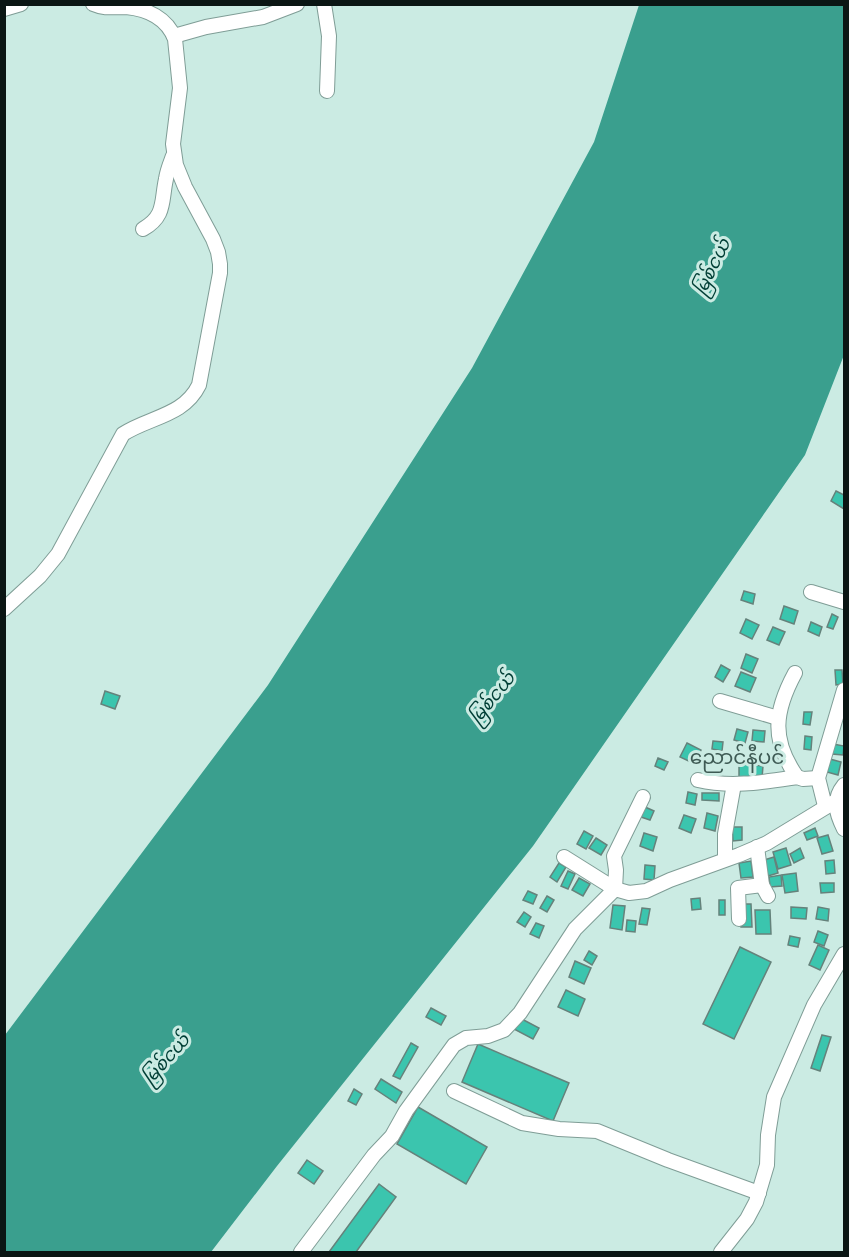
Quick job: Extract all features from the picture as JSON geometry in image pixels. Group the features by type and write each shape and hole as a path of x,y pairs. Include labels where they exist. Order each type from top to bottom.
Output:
{"street":[{"path":"4,9 21,4"},
{"path":"93,4 100,8 123,7 150,12 168,26 174,36 180,88 174,154 166,177 160,213 152,224 143,229"},
{"path":"174,36 206,27 263,17 297,4"},
{"path":"324,4 328,36 327,91"},
{"path":"4,609 40,576 58,554 123,434 138,425 178,409 191,400 199,385 220,264 213,239 179,176 174,154"},
{"path":"811,592 844,602"},
{"path":"795,673 782,700 778,718 783,746 797,777"},
{"path":"844,690 818,778 844,829"},
{"path":"720,700 778,718"},
{"path":"698,780 717,784 734,784 797,777 818,778"},
{"path":"725,859 725,834 734,784"},
{"path":"564,857 615,889 629,893 646,891 757,847 831,804 844,785"},
{"path":"301,1252 374,1155 392,1136 406,1111 454,1046 466,1038 488,1036 504,1030 520,1013 575,929 615,889 614,856 643,797"},
{"path":"739,919 738,888 765,890 757,847"},
{"path":"721,1252 747,1219 759,1193 766,1165 774,1097 814,1005 844,954"},
{"path":"454,1091 522,1123 559,1129 597,1131 759,1193"}],"water":[{"name":"မြစ်ငယ်","path":"639,5 844,5 844,355 805,455 533,846 211,1252 5,1252 5,1035 268,685 472,368 594,142"}],"building":[{"path":"836,491 844,495 844,509 831,501"},
{"path":"744,591 755,594 753,604 741,600"},
{"path":"784,606 798,611 794,624 780,619"},
{"path":"832,614 838,617 833,629 827,627"},
{"path":"746,619 759,625 752,639 740,633"},
{"path":"811,622 822,627 819,636 808,631"},
{"path":"773,627 785,632 779,645 767,640"},
{"path":"746,654 758,659 752,673 741,668"},
{"path":"721,665 730,670 723,682 715,677"},
{"path":"835,670 842,670 843,684 836,685"},
{"path":"741,672 756,678 750,692 735,686"},
{"path":"105,691 120,696 115,709 101,704"},
{"path":"804,712 812,712 810,725 803,724"},
{"path":"737,729 748,732 745,743 734,740"},
{"path":"753,730 765,731 764,742 752,741"},
{"path":"805,736 812,737 811,750 804,749"},
{"path":"713,741 723,742 722,751 712,749"},
{"path":"687,743 701,750 695,764 680,757"},
{"path":"833,744 844,746 843,755 832,754"},
{"path":"658,758 668,762 664,770 655,766"},
{"path":"830,759 841,762 838,775 827,772"},
{"path":"750,764 750,777 739,777 739,765"},
{"path":"753,765 763,766 762,778 753,778"},
{"path":"688,792 697,794 695,805 686,803"},
{"path":"702,793 719,793 719,801 702,800"},
{"path":"645,807 654,811 650,820 641,817"},
{"path":"707,813 718,816 715,831 704,828"},
{"path":"684,815 696,819 691,833 679,828"},
{"path":"732,827 742,827 742,840 733,841"},
{"path":"815,828 818,836 807,840 804,833"},
{"path":"584,831 593,836 586,849 577,844"},
{"path":"644,833 657,837 653,851 640,846"},
{"path":"828,835 833,851 822,854 817,838"},
{"path":"596,838 607,845 601,855 589,848"},
{"path":"786,848 791,865 778,869 773,852"},
{"path":"800,848 804,858 794,863 790,854"},
{"path":"774,857 778,873 768,876 764,860"},
{"path":"834,860 835,873 826,874 825,861"},
{"path":"751,861 753,877 741,878 739,863"},
{"path":"559,863 566,867 557,882 550,877"},
{"path":"645,865 655,866 654,880 644,879"},
{"path":"568,871 575,874 568,889 561,886"},
{"path":"796,873 798,891 785,893 782,875"},
{"path":"781,875 782,886 770,887 769,877"},
{"path":"579,878 590,884 583,896 572,890"},
{"path":"820,883 834,883 834,892 821,893"},
{"path":"528,891 537,895 533,904 523,900"},
{"path":"547,896 554,900 547,912 540,908"},
{"path":"700,898 701,909 692,910 691,899"},
{"path":"719,900 725,900 725,915 719,915"},
{"path":"740,904 751,904 752,927 741,927"},
{"path":"613,905 625,906 622,930 610,928"},
{"path":"791,907 807,908 806,919 791,918"},
{"path":"818,907 829,909 828,921 816,919"},
{"path":"642,908 650,909 647,925 639,924"},
{"path":"755,910 770,910 771,934 756,934"},
{"path":"524,912 531,917 525,927 517,922"},
{"path":"627,920 636,921 635,932 626,931"},
{"path":"536,923 544,926 539,938 530,934"},
{"path":"818,931 828,935 824,946 814,942"},
{"path":"790,936 800,938 798,947 788,945"},
{"path":"818,945 829,950 820,970 809,965"},
{"path":"740,947 771,962 734,1039 703,1024"},
{"path":"589,951 597,956 592,965 584,960"},
{"path":"575,961 591,968 584,984 569,977"},
{"path":"566,990 585,999 578,1016 558,1007"},
{"path":"431,1008 446,1016 441,1025 426,1017"},
{"path":"518,1017 539,1028 533,1039 512,1028"},
{"path":"822,1035 831,1037 820,1071 811,1068"},
{"path":"411,1043 418,1047 400,1079 393,1076"},
{"path":"478,1044 569,1083 553,1121 462,1082"},
{"path":"381,1079 402,1092 396,1103 375,1089"},
{"path":"354,1089 362,1094 356,1105 348,1101"},
{"path":"418,1107 487,1147 466,1184 397,1144"},
{"path":"307,1160 323,1171 314,1184 298,1173"},
{"path":"379,1184 396,1197 356,1252 329,1252"}],"district":[{"name":"ညောင်နီပင်","path":"737,757"}]}
